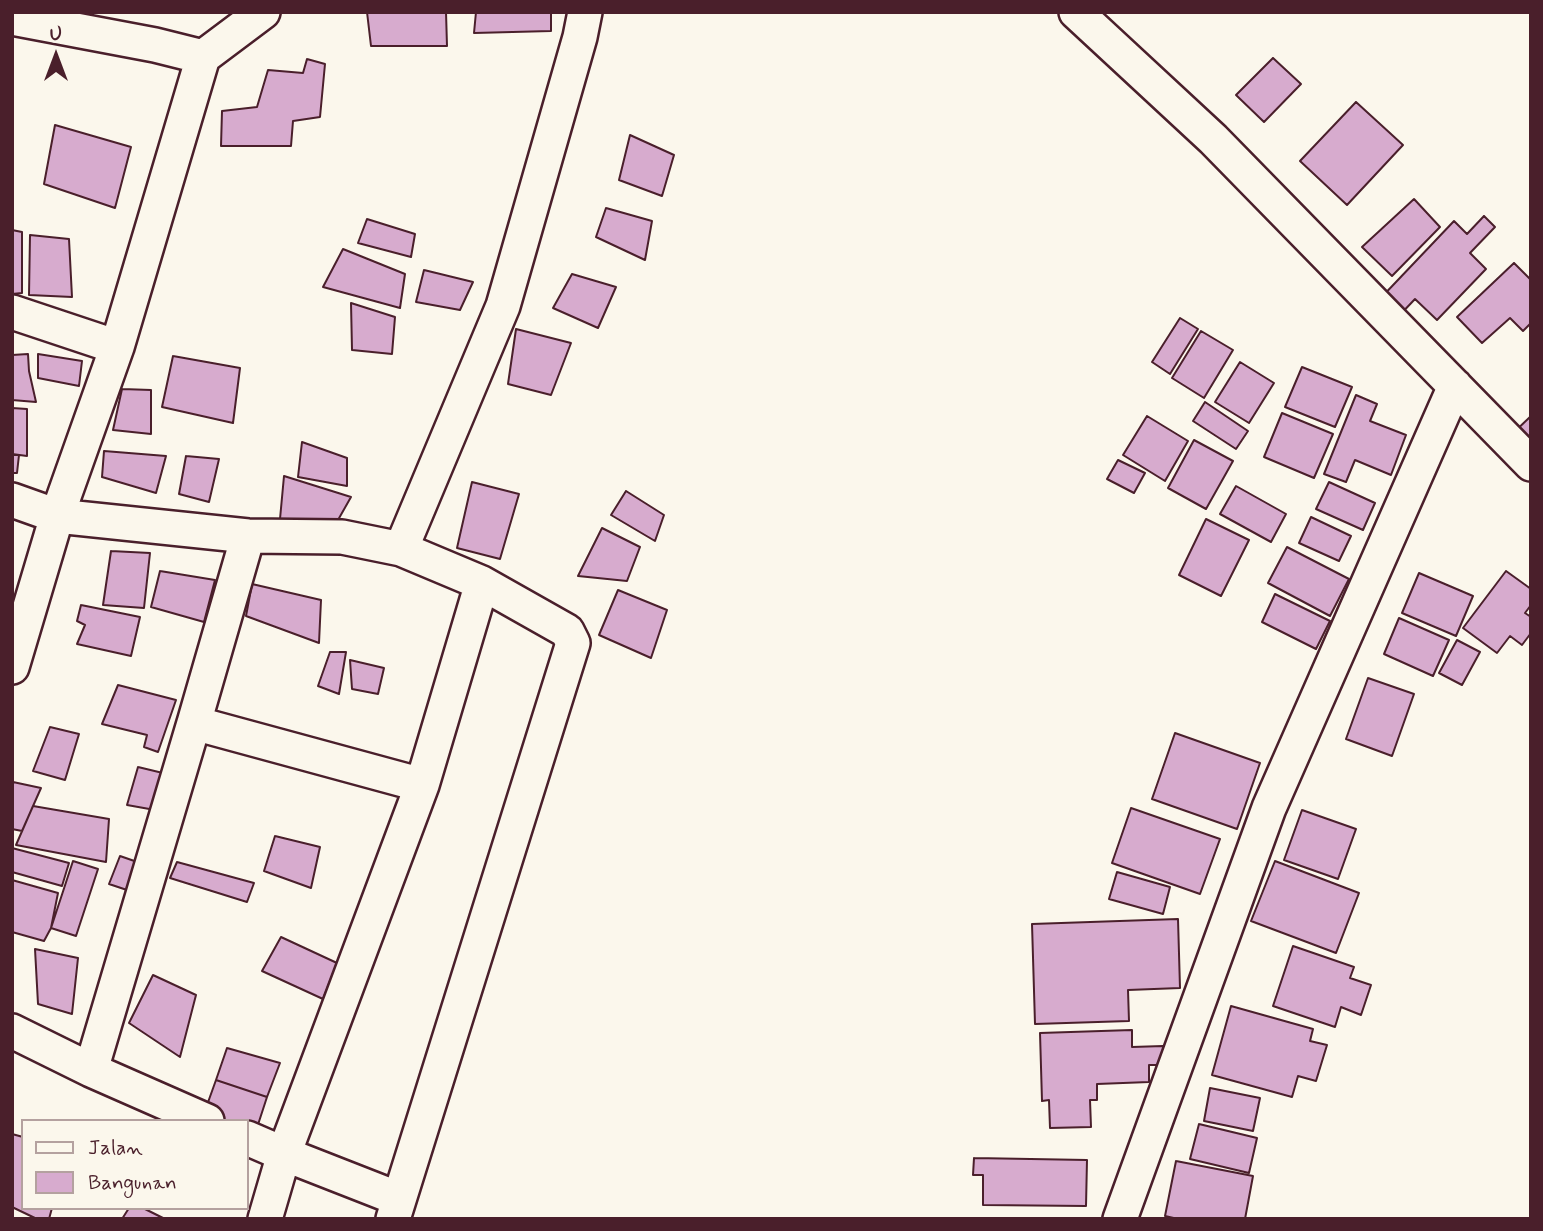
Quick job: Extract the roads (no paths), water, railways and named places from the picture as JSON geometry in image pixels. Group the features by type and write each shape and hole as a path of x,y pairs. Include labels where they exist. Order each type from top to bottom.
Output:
{"street":[{"path":"12,667 57,516 117,347 203,57 263,12"},
{"path":"401,550 503,306 585,12"},
{"path":"1076,12 1213,139 1531,464"},
{"path":"12,18 155,45 203,57"},
{"path":"12,312 117,347"},
{"path":"1120,1219 1269,808 1455,386"},
{"path":"12,500 57,516 248,536 342,537 401,550 482,583 567,631 573,643 396,1209 248,1138"},
{"path":"91,1070 248,536"},
{"path":"265,1219 284,1154 422,785 482,583"},
{"path":"194,723 422,785"},
{"path":"12,1031 91,1070 202,1119"}]}
